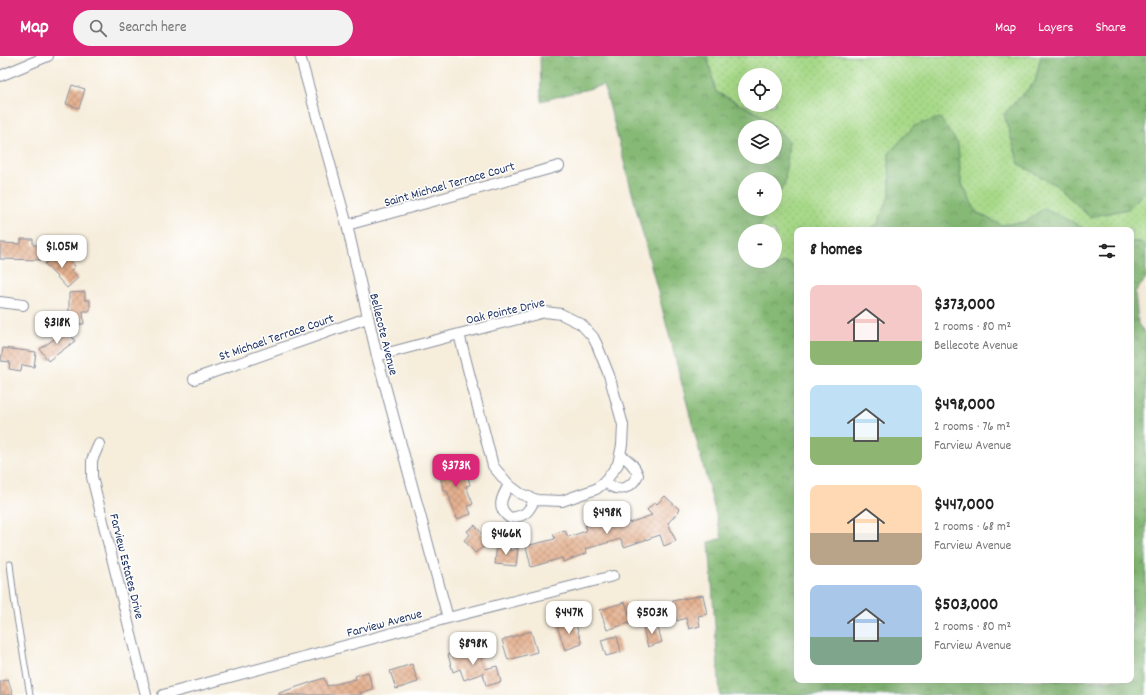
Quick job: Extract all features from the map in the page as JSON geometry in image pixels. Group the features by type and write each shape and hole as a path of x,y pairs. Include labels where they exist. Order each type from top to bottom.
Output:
{"street":[{"path":"0,76 48,56"},
{"name":"Bellecote Avenue","path":"300,56 346,225 377,356 448,618"},
{"name":"Saint Michael Terrace Court","path":"346,225 559,166"},
{"path":"0,302 23,305"},
{"name":"Oak Pointe Drive","path":"377,356 459,334 545,312 561,314 580,324 593,337 597,345 609,375 623,425 622,445 618,464 605,481 596,489 562,501 535,499 521,494 509,485 493,466 459,334"},
{"name":"St Michael Terrace Court","path":"194,378 367,318"},
{"name":"Farview Estates Drive","path":"99,444 92,460 92,477 146,695"},
{"path":"605,481 616,488 626,488 634,483 638,475 635,466 620,455"},
{"path":"509,485 503,496 501,505 504,513 510,518 522,517 530,509 535,499"},
{"name":"Farview Avenue","path":"163,695 448,618 613,576"}],"lane":[{"path":"10,564 15,606 30,695"}],"green space":[{"path":"540,56 707,56 716,92 738,103 738,112 755,112 766,120 738,120 738,164 782,164 782,134 789,141 785,182 782,188 782,172 738,172 738,216 766,216 760,224 738,224 738,268 760,268 761,270 767,268 782,268 782,263 786,262 794,266 794,683 1134,683 1134,242 1141,242 1146,248 1146,279 1135,292 1138,324 1146,334 1146,695 720,695 709,542 722,538 604,85 541,101"},
{"path":"707,56 1041,56 1035,82 1004,114 1019,164 1057,186 1090,217 1128,209 1146,190 1146,248 1141,242 1134,242 1134,227 1080,227 1068,219 1044,208 1026,222 1001,225 976,212 961,182 958,144 889,153 890,194 878,224 873,227 794,227 794,266 786,262 782,263 782,224 760,224 766,216 782,216 782,188 785,182 782,164 782,120 767,120 755,112 782,112 782,68 738,68 738,103 716,92"},
{"path":"1041,56 1146,56 1146,190 1128,209 1090,217 1057,186 1019,164 1004,114 1035,82"},
{"path":"940,118 958,144 961,182 976,212 1001,225 1026,222 1044,208 1068,219 1080,227 872,227 878,223 890,194 889,153 914,126"}],"building":[{"path":"72,85 85,89 79,108 66,104"},
{"path":"21,239 33,239 33,245 42,245 42,260 0,259 0,243 21,244"},
{"path":"61,250 75,266 71,270 78,278 67,288 45,264"},
{"path":"85,292 85,300 90,300 90,311 83,311 84,324 69,324 69,293"},
{"path":"67,330 75,341 48,361 40,349"},
{"path":"3,348 36,352 34,367 22,365 21,371 9,369 10,362 1,361"},
{"path":"457,461 461,475 467,473 470,485 466,486 473,504 468,506 471,514 457,519 447,491 444,491 437,466"},
{"path":"665,496 680,510 668,523 676,541 664,546 660,535 624,547 621,539 585,549 587,553 563,562 562,558 531,567 526,546 555,539 553,534 565,530 568,537 586,531 585,526 610,519 611,522 627,516 629,523 652,515 647,510 655,502 657,504"},
{"path":"475,525 489,543 475,553 464,540 470,535 467,531"},
{"path":"497,544 510,546 510,551 518,548 516,566 495,564"},
{"path":"703,595 707,614 698,616 700,626 689,629 686,618 677,621 672,601"},
{"path":"625,602 632,622 607,630 600,610"},
{"path":"569,621 570,627 576,625 582,644 565,650 557,625"},
{"path":"657,624 662,642 648,647 643,628"},
{"path":"531,631 537,652 508,660 502,640"},
{"path":"617,636 621,652 606,656 601,640"},
{"path":"477,645 485,669 497,666 501,682 486,686 483,673 464,680 460,669 453,672 448,655"},
{"path":"412,664 418,682 396,689 390,671"},
{"path":"368,672 373,689 360,693 361,695 279,695 279,693 324,678 327,686 356,679 355,676"},
{"path":"8,679 13,695 0,695 0,682"}]}
